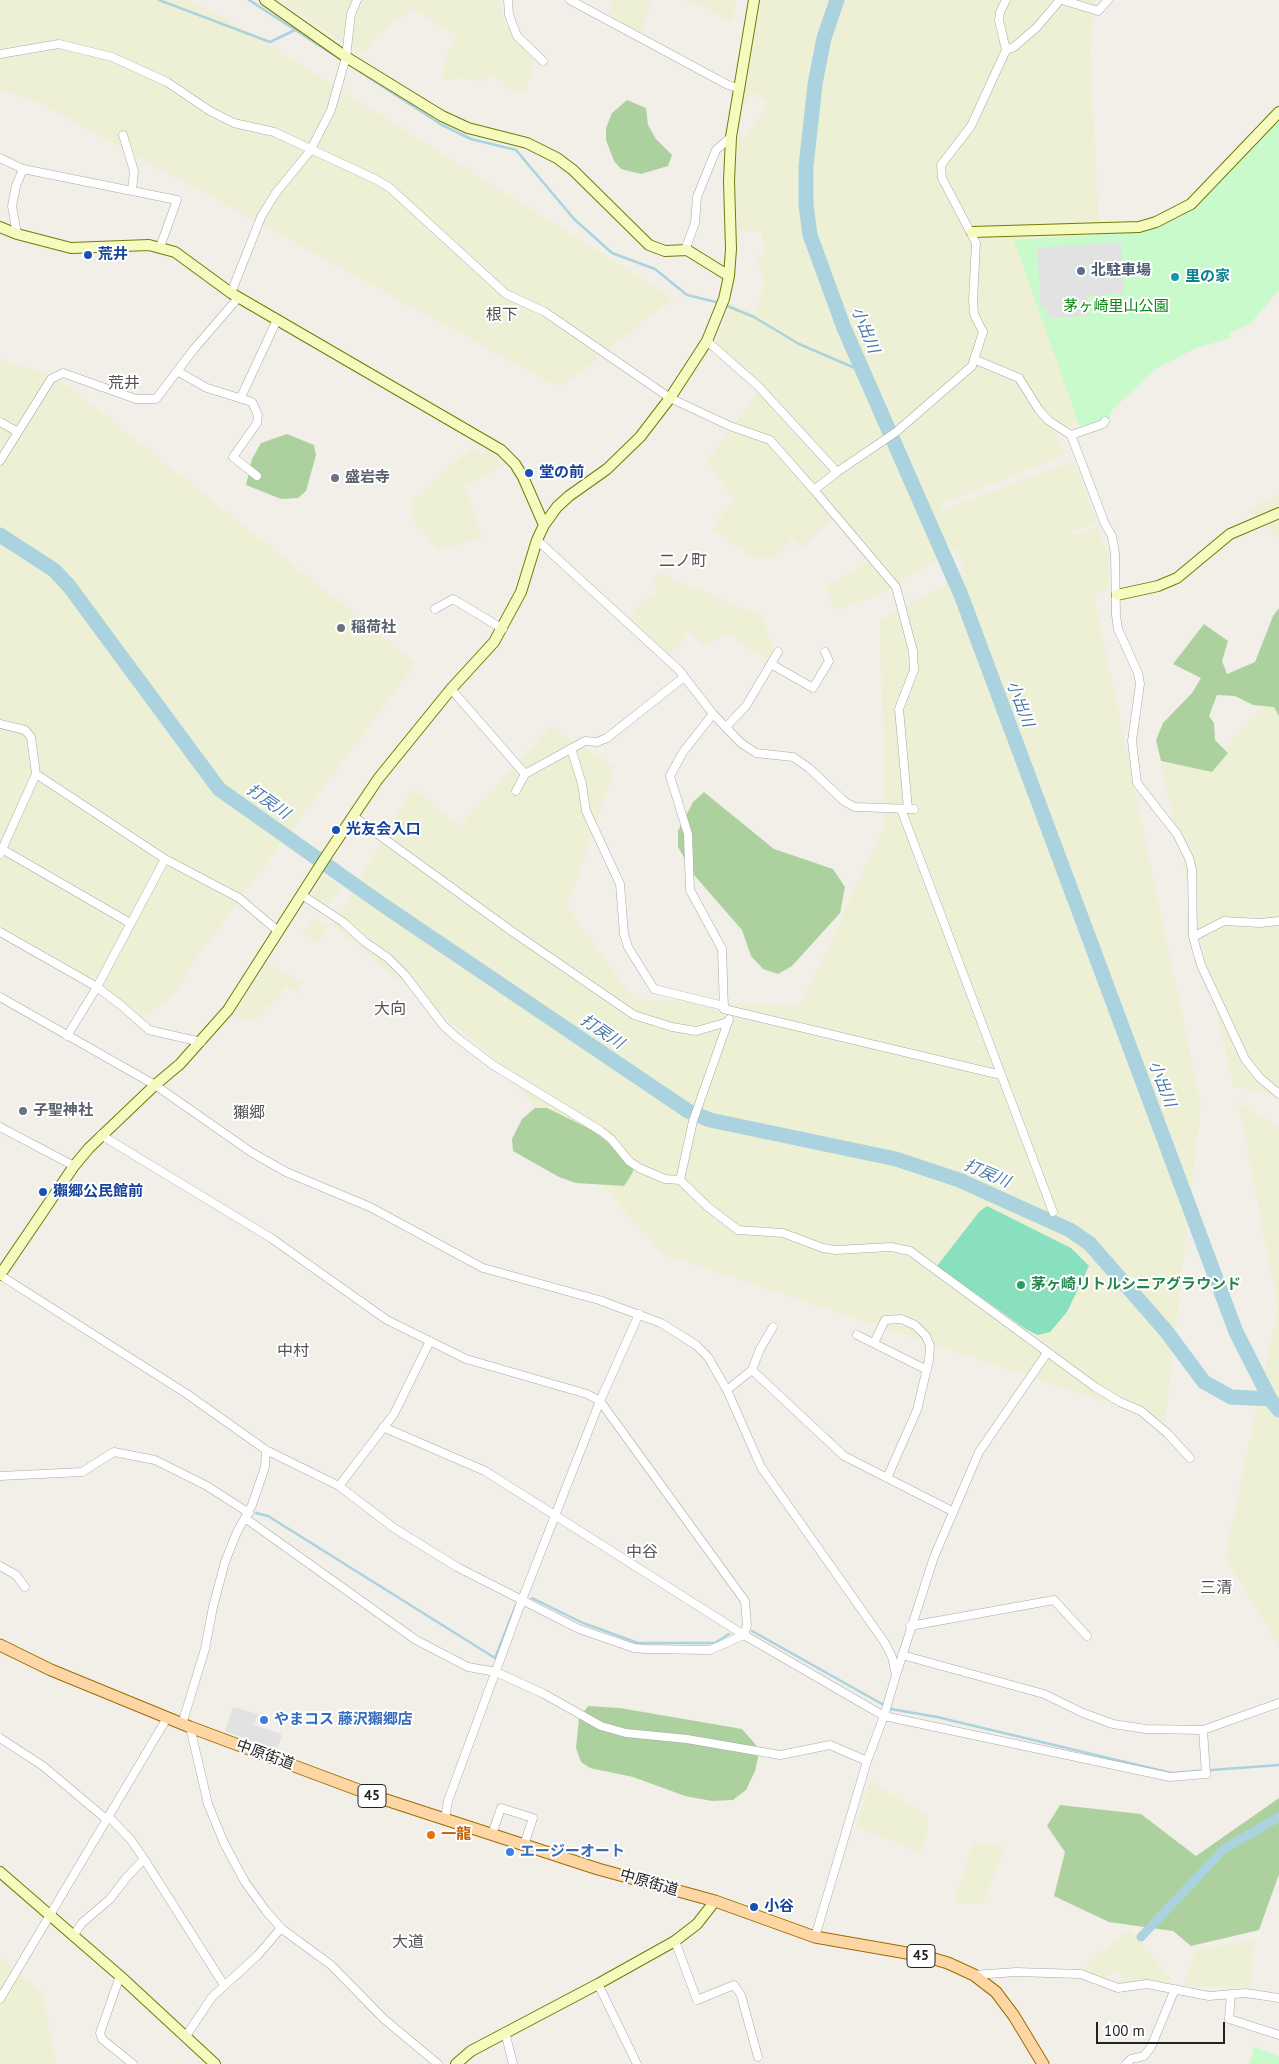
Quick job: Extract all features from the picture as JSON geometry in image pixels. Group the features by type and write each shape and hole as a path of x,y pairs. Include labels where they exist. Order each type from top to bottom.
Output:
{"main road":[{"name":"中原街道","path":"0,1645 51,1670 186,1726 380,1798 598,1869 715,1901 815,1937 924,1956 948,1963 974,1975 996,1992 1014,2016 1042,2064"}],"street":[{"path":"265,0 346,57 455,123 527,143 543,150 572,170 648,246 665,251 684,250 729,276"},
{"path":"0,461 51,379 63,373 136,398 156,398 177,371 235,295 261,217 275,194 310,151 331,110 346,57 351,14 357,0"},
{"path":"508,0 509,15 517,36 543,61"},
{"path":"570,0 728,85 738,88"},
{"path":"100,1135 271,1238 386,1320 466,1358 587,1394 600,1401 745,1601 747,1625 744,1634 710,1650 634,1648 579,1629 441,1557 394,1528 339,1486 266,1450 187,1394 0,1275 74,1166 100,1135 154,1085 180,1064 228,1010 353,816 408,740 451,689 482,657 503,629 521,592 536,540 544,525 557,507 569,496 607,469 625,453 670,398 707,341 722,306 729,276 731,249 728,181 731,137 754,0"},
{"path":"814,490 896,432 972,366 976,360 983,332 974,314 973,307 976,243 972,232 942,178 941,165 971,126 1006,50 1000,12 1006,0"},
{"path":"1006,50 1014,47 1061,0 1098,11 1108,0"},
{"path":"0,54 59,44 112,57 167,82 223,118 242,126 274,132 390,188 506,294 545,312 670,398 730,426 770,440 896,586 913,650 914,670 899,709 908,809 1001,1075 1053,1212"},
{"path":"972,232 1139,227 1156,222 1191,204 1279,112"},
{"path":"123,135 134,171 132,190"},
{"path":"684,250 695,223 696,197 716,150 731,137"},
{"path":"0,158 23,169 177,200 160,247"},
{"path":"17,234 12,206 16,186 23,169"},
{"path":"0,227 17,234 71,248 160,247 187,259 235,295 501,450 515,464 523,477 544,525"},
{"path":"241,397 277,320"},
{"path":"707,341 758,386 837,472"},
{"path":"976,360 1019,378 1039,410 1049,421 1071,435 1105,524 1112,536 1115,554 1118,629 1138,673 1140,684 1132,741 1134,769 1142,792 1168,822 1189,858 1192,869 1192,937 1201,965 1245,1059 1260,1078 1279,1094"},
{"path":"177,371 207,388 241,397 252,402 258,415 257,423 233,457 257,476"},
{"path":"1071,435 1103,424 1105,421"},
{"path":"0,422 18,432"},
{"path":"1117,595 1158,586 1177,578 1230,534 1279,513"},
{"path":"536,540 684,677 713,714 741,744 756,753 792,757 809,768 845,802 855,807 908,809"},
{"path":"435,609 453,599 503,629"},
{"path":"726,727 746,706 778,652"},
{"path":"771,664 813,688 829,661 826,652"},
{"path":"516,791 525,774 585,741 597,742 607,738 684,677"},
{"path":"451,689 525,774"},
{"path":"713,714 683,752 670,776 688,834 690,890 722,949 724,1009 732,1013 1001,1075"},
{"path":"0,724 25,730 32,737 36,774 1,850 130,923"},
{"path":"571,748 582,784 586,811 620,884 624,934 628,947 654,989 724,1006"},
{"path":"36,774 165,859 239,898 278,931"},
{"path":"353,816 510,930 634,1015 672,1027 696,1031 728,1022"},
{"path":"67,1036 97,987 165,859"},
{"path":"302,895 343,922 365,942 388,958 405,976 443,1025 492,1065 600,1131 611,1139 629,1161 639,1168 665,1179 680,1180 708,1208 738,1230 783,1233 823,1248 836,1250 891,1247 910,1251 1047,1353 1120,1402 1141,1411 1167,1433 1190,1458"},
{"path":"1192,937 1224,921 1260,923 1279,921"},
{"path":"0,932 97,987 149,1030 201,1042"},
{"path":"0,997 154,1085 251,1152 286,1172 370,1207 482,1268 599,1300 639,1314 661,1323 696,1345 708,1357 727,1390 761,1468 884,1643 892,1657 896,1675"},
{"path":"680,1180 693,1121 732,1013"},
{"path":"0,1127 74,1166"},
{"path":"445,1818 448,1801 522,1600 557,1515 600,1401 639,1314"},
{"path":"874,1343 885,1320 901,1319 915,1325 926,1336 930,1346 917,1410 887,1478"},
{"path":"727,1390 752,1370 760,1349 773,1327"},
{"path":"857,1335 926,1370"},
{"path":"339,1486 394,1414 430,1342"},
{"path":"815,1937 867,1761 886,1710 910,1626 952,1511 980,1452 1047,1353"},
{"path":"752,1370 844,1456 952,1511"},
{"path":"383,1428 485,1471 744,1634 886,1710 1170,1777 1206,1774 1203,1730"},
{"path":"266,1450 265,1467 247,1516 237,1532 225,1562 186,1726 208,1804 244,1882 266,1911 282,1928 331,1965 384,2019 438,2064"},
{"path":"0,1476 82,1472 114,1452 156,1460 208,1486 416,1640 468,1667 496,1672 544,1694 601,1726 626,1733 687,1739 780,1755 830,1745 867,1761"},
{"path":"0,1566 16,1575 25,1587"},
{"path":"910,1626 1054,1600 1087,1636"},
{"path":"902,1656 1044,1694 1083,1713 1113,1724 1146,1729 1203,1730 1279,1703"},
{"path":"0,1999 167,1718"},
{"path":"0,1738 43,1766 131,1840 224,1984"},
{"path":"492,1834 501,1808 533,1818 524,1845"},
{"path":"74,1936 86,1919 110,1898 144,1859"},
{"path":"0,1872 120,1976 215,2064"},
{"path":"456,2064 471,2051 598,1984 674,1941 697,1924 715,1901"},
{"path":"186,2036 204,2006 224,1984 258,1955 282,1928"},
{"path":"674,1941 698,2000 734,1985 741,1995 758,2057"},
{"path":"974,1975 1016,1972 1076,1974 1118,1988 1147,1984 1209,1996 1246,1993 1279,1998"},
{"path":"120,1976 100,2033 102,2039 133,2064"},
{"path":"598,1984 637,2064"},
{"path":"1126,2064 1130,2059 1144,2056 1151,2047 1175,1989"},
{"path":"1231,1994 1229,2019 1279,2035"},
{"path":"505,2032 513,2064"}],"green space":[{"path":"0,0 188,0 229,20 673,298 560,388 42,104 0,90"},
{"path":"279,0 353,0 347,15 342,43"},
{"path":"361,0 500,0 503,18 517,40 535,62 524,92 514,90 502,84 493,75 480,82 462,78 446,80 441,77 443,66 456,36 414,9 393,22 372,41 365,54 361,55 350,49 354,15"},
{"path":"611,0 651,0 642,33 609,15"},
{"path":"684,0 736,0 732,22 705,8"},
{"path":"758,0 1096,0 1090,48 1105,340 1084,419 1055,435 1064,454 1062,456 940,504 943,510 1072,462 1097,522 1070,532 1071,536 1098,527 1109,558 1109,584 1106,590 1094,597 1201,1104 1165,1422 661,1253 490,1054 333,926 412,788 460,826 551,726 615,767 567,907 634,999 800,1006 885,825 880,620 965,574 957,548 880,594 836,611 825,587 869,561 833,517 802,548 792,538 774,558 752,558 712,529 734,500 707,461 761,388 715,344 731,303 754,313 764,287 757,255 764,254 761,232 737,231 735,179 738,136 745,137 769,104 754,92 740,109"},
{"path":"627,100 646,108 648,125 656,139 672,155 668,166 641,174 621,169 614,161 606,140 606,128 612,113"},
{"name":"茅ヶ崎里山公園","path":"1279,121 1279,290 1250,324 1229,333 1231,338 1196,348 1157,368 1113,409 1105,427 1083,436 1014,240 1141,232 1178,218 1199,204"},
{"path":"0,359 57,377 416,663 194,961 173,997 142,1018 94,980 0,927"},
{"path":"287,434 314,445 316,455 306,491 298,498 281,499 246,485 252,459 261,443"},
{"path":"472,447 482,454 488,449 505,461 505,463 465,487 483,537 437,551 410,515 414,510 410,504"},
{"path":"1279,494 1279,538 1248,511"},
{"path":"658,573 761,616 775,650 768,660 725,633 704,646 689,632 669,655 629,618 641,602 659,590 652,585"},
{"path":"1279,608 1279,716 1274,707 1253,705 1235,696 1217,695 1209,716 1214,723 1215,740 1228,753 1212,772 1161,761 1156,740 1163,723 1192,693 1201,678 1173,664 1204,624 1228,641 1222,661 1227,674 1255,662 1273,616"},
{"path":"1269,701 1279,709 1279,1095 1234,1087 1160,762 1206,769"},
{"path":"704,792 774,849 833,869 845,887 840,913 792,966 778,974 763,969 751,956 742,930 694,875 678,847 678,831 693,802"},
{"path":"323,874 342,888 328,906 313,897 312,893"},
{"path":"315,918 329,927 316,944 303,933"},
{"path":"267,964 302,983 299,990 297,993 285,986 275,1003 267,1006 256,1022 234,1015"},
{"path":"1238,1102 1279,1127 1279,1646 1225,1557 1278,1308"},
{"path":"535,1108 547,1108 592,1130 632,1162 633,1172 624,1186 576,1183 559,1177 513,1151 512,1139 522,1119"},
{"name":"茅ヶ崎リトルシニアグラウンド","path":"987,1206 1071,1248 1089,1266 1067,1312 1050,1332 1038,1335 1027,1330 937,1266 979,1212"},
{"path":"588,1706 620,1708 742,1729 756,1745 758,1758 755,1771 746,1790 733,1800 712,1801 685,1796 633,1777 590,1768 581,1762 576,1748 579,1718"},
{"path":"871,1780 894,1796 927,1814 928,1830 921,1852 855,1827"},
{"path":"1279,1798 1279,1874 1259,1930 1191,1946 1173,1931 1109,1922 1054,1896 1065,1852 1047,1826 1060,1805 1141,1814 1196,1856"},
{"path":"973,1843 988,1843 1004,1848 983,1904 954,1903"},
{"path":"1130,1929 1174,1983 1144,1982 1115,1985 1122,1978 1114,1970 1104,1981 1081,1969"},
{"path":"1254,1939 1252,1987 1183,1986 1196,1950"},
{"path":"0,1958 43,1993 56,2064 0,2064"},
{"path":"1254,2047 1279,2056 1279,2064 1249,2064"}],"shaded area":[{"name":"北駐車場","path":"1121,242 1124,293 1087,296 1088,316 1048,318 1047,307 1041,307 1037,248"},
{"path":"233,1707 258,1714 254,1725 281,1734 282,1737 276,1750 225,1731"}],"waterway":[{"path":"159,0 270,42 295,30"},
{"path":"249,0 442,125 471,139 516,150 574,219 612,253 655,269 687,295 720,303"},
{"name":"小出川","path":"837,0 824,38 815,84 806,167 806,205 810,235 844,328 961,595 1236,1332 1270,1399 1279,1410"},
{"path":"725,305 754,317 799,344 864,372"},
{"name":"打戻川","path":"0,535 54,570 69,586 219,789 383,905 688,1111 710,1120 896,1159 959,1180 1070,1230 1090,1244 1166,1331 1204,1382 1231,1397 1270,1399"},
{"path":"256,1513 268,1516 495,1658 516,1605"},
{"path":"532,1598 583,1623 638,1643 715,1643 729,1634"},
{"path":"752,1631 891,1709 937,1717 1171,1773 1279,1765"},
{"path":"1141,1937 1224,1849 1279,1817"}],"place":[{"name":"荒井","path":"88,255"},
{"name":"北駐車場","path":"1081,271"},
{"name":"里の家","path":"1175,277"},
{"name":"堂の前","path":"529,473"},
{"name":"盛岩寺","path":"335,478"},
{"name":"稲荷社","path":"341,628"},
{"name":"光友会入口","path":"336,830"},
{"name":"子聖神社","path":"23,1111"},
{"name":"獺郷公民館前","path":"43,1192"},
{"name":"茅ヶ崎リトルシニアグラウンド","path":"1021,1285"},
{"name":"やまコス 藤沢獺郷店","path":"264,1720"},
{"name":"一龍","path":"431,1835"},
{"name":"エージーオート","path":"510,1852"},
{"name":"小谷","path":"754,1907"}],"district":[{"name":"根下","path":"502,315"},
{"name":"荒井","path":"124,383"},
{"name":"二ノ町","path":"683,561"},
{"name":"大向","path":"390,1009"},
{"name":"獺郷","path":"249,1113"},
{"name":"中村","path":"293,1351"},
{"name":"中谷","path":"642,1552"},
{"name":"三清","path":"1216,1588"},
{"name":"大道","path":"408,1942"}]}
